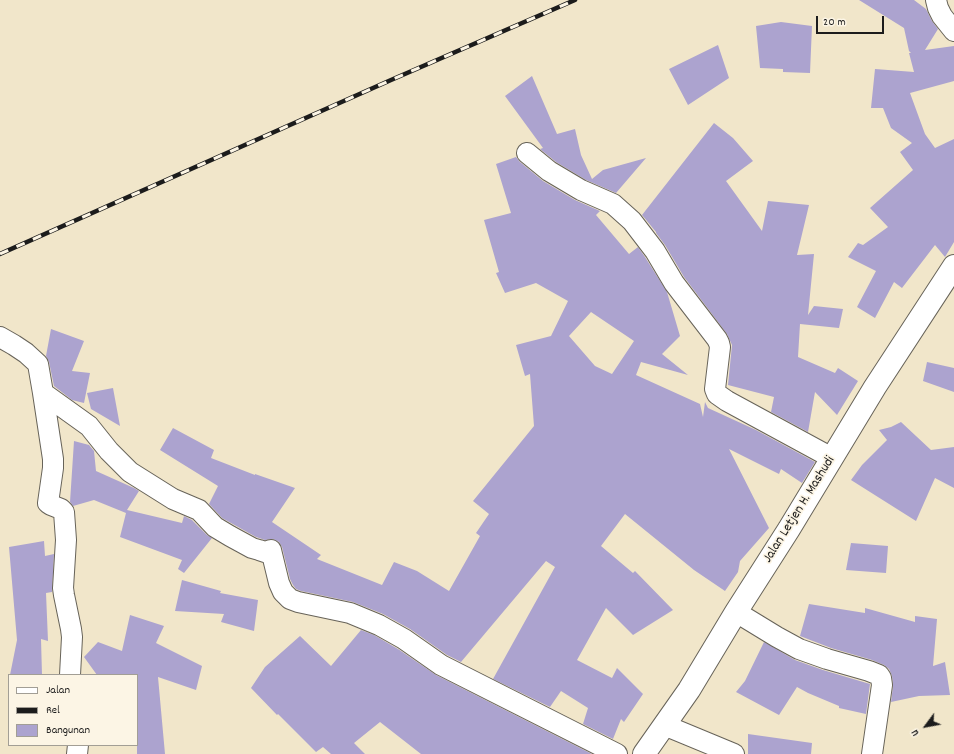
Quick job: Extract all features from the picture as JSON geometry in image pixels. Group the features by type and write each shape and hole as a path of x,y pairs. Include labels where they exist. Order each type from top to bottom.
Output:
{"main road":[{"name":"Jalan Letjen H. Mashudi","path":"644,754 689,690 875,387 954,266"}],"street":[{"path":"936,0 942,16 954,31"},
{"path":"527,153 549,171 581,190 613,204 632,221 655,251 674,283 720,343 715,389 717,394 727,401 832,458"},
{"path":"0,337 26,353 38,364 53,459 48,503 64,512 66,540 63,588 72,637 70,674"},
{"path":"42,393 89,426 109,451 130,472 173,499 199,510 216,527 230,536 252,548 265,552 271,550 279,583 283,592 290,599 350,613 379,625 404,639 441,665 617,754"},
{"path":"736,612 799,649 820,657 869,670 879,675 882,685 872,754"},
{"path":"664,725 734,754"}],"building":[{"path":"859,0 914,0 926,9 938,29 925,50 954,46 954,81 910,93 925,134 935,148 954,139 954,242 945,257 935,245 902,288 894,282 875,318 857,307 876,271 848,257 858,243 863,245 888,227 870,208 913,170 900,152 912,143 891,128 883,108 871,108 875,69 914,72 909,53 911,53 909,51 904,28"},
{"path":"781,22 812,26 810,73 783,72 783,69 760,68 756,26"},
{"path":"718,45 729,78 688,105 669,69"},
{"path":"532,76 557,134 575,129 581,155 592,179 603,170 646,158 616,193 586,180 556,162 540,149 543,148 505,96"},
{"path":"714,123 733,138 753,161 726,181 762,231 768,201 809,205 797,255 814,254 808,315 814,306 843,309 839,328 800,324 798,357 835,373 838,368 858,381 837,415 815,392 808,432 771,412 774,397 728,385 732,345 727,334 684,277 665,245 642,215"},
{"path":"516,157 543,181 575,200 600,211 596,215 629,254 638,247 645,257 667,292 680,336 662,354 688,375 641,362 636,375 700,404 703,417 705,402 708,408 756,430 815,462 802,483 781,469 779,474 729,449 769,528 740,561 738,572 725,591 694,570 625,514 601,546 633,573 635,571 673,610 633,635 606,608 577,660 612,678 617,668 643,694 624,722 621,719 613,739 583,724 588,708 561,691 550,707 493,679 555,567 546,561 461,662 447,655 410,629 383,614 353,602 296,589 290,579 282,547 279,542 273,539 265,540 256,537 222,518 209,504 218,486 160,450 173,428 214,450 211,458 255,475 295,488 272,522 321,555 317,559 382,585 394,562 417,571 449,591 480,536 476,533 489,514 473,501 534,426 530,374 525,376 516,345 551,336 568,301 536,283 505,293 496,273 499,272 484,220 511,213 496,164","holes":["591,312 634,341 612,374 595,366 569,336"]},
{"path":"51,329 84,341 72,371 90,373 84,403 72,400 54,386 49,362 46,356"},
{"path":"927,362 954,368 954,392 923,381"},
{"path":"113,388 120,426 91,409 87,393"},
{"path":"901,422 931,450 954,447 954,488 935,478 916,521 851,480 862,465 887,440 879,430 891,427"},
{"path":"74,441 89,445 94,451 96,471 139,491 127,510 182,523 184,516 192,520 212,538 184,573 178,569 182,560 120,537 126,513 94,500 73,506 70,502"},
{"path":"44,541 45,556 54,554 52,592 46,593 48,641 41,639 42,674 10,674 17,640 9,547"},
{"path":"851,543 888,546 886,573 846,570"},
{"path":"182,580 221,591 220,593 258,600 254,631 221,622 224,614 175,611"},
{"path":"809,604 865,613 865,608 915,622 915,616 937,619 933,666 945,662 950,695 919,696 891,702 893,686 892,676 889,669 884,665 831,648 800,636"},
{"path":"130,615 164,626 156,643 202,666 196,690 158,677 165,754 137,754 138,674 96,674 84,657 98,642 122,651"},
{"path":"361,630 374,635 398,649 436,675 592,754 421,754 380,722 354,743 365,754 331,754 323,747 316,752 251,688 265,667 300,636 331,666"},
{"path":"764,642 795,660 870,684 866,714 839,708 839,706 797,687 779,715 736,692 745,681"},
{"path":"748,734 812,743 811,754 748,754"}],"railway":[{"path":"0,254 575,0"}]}
